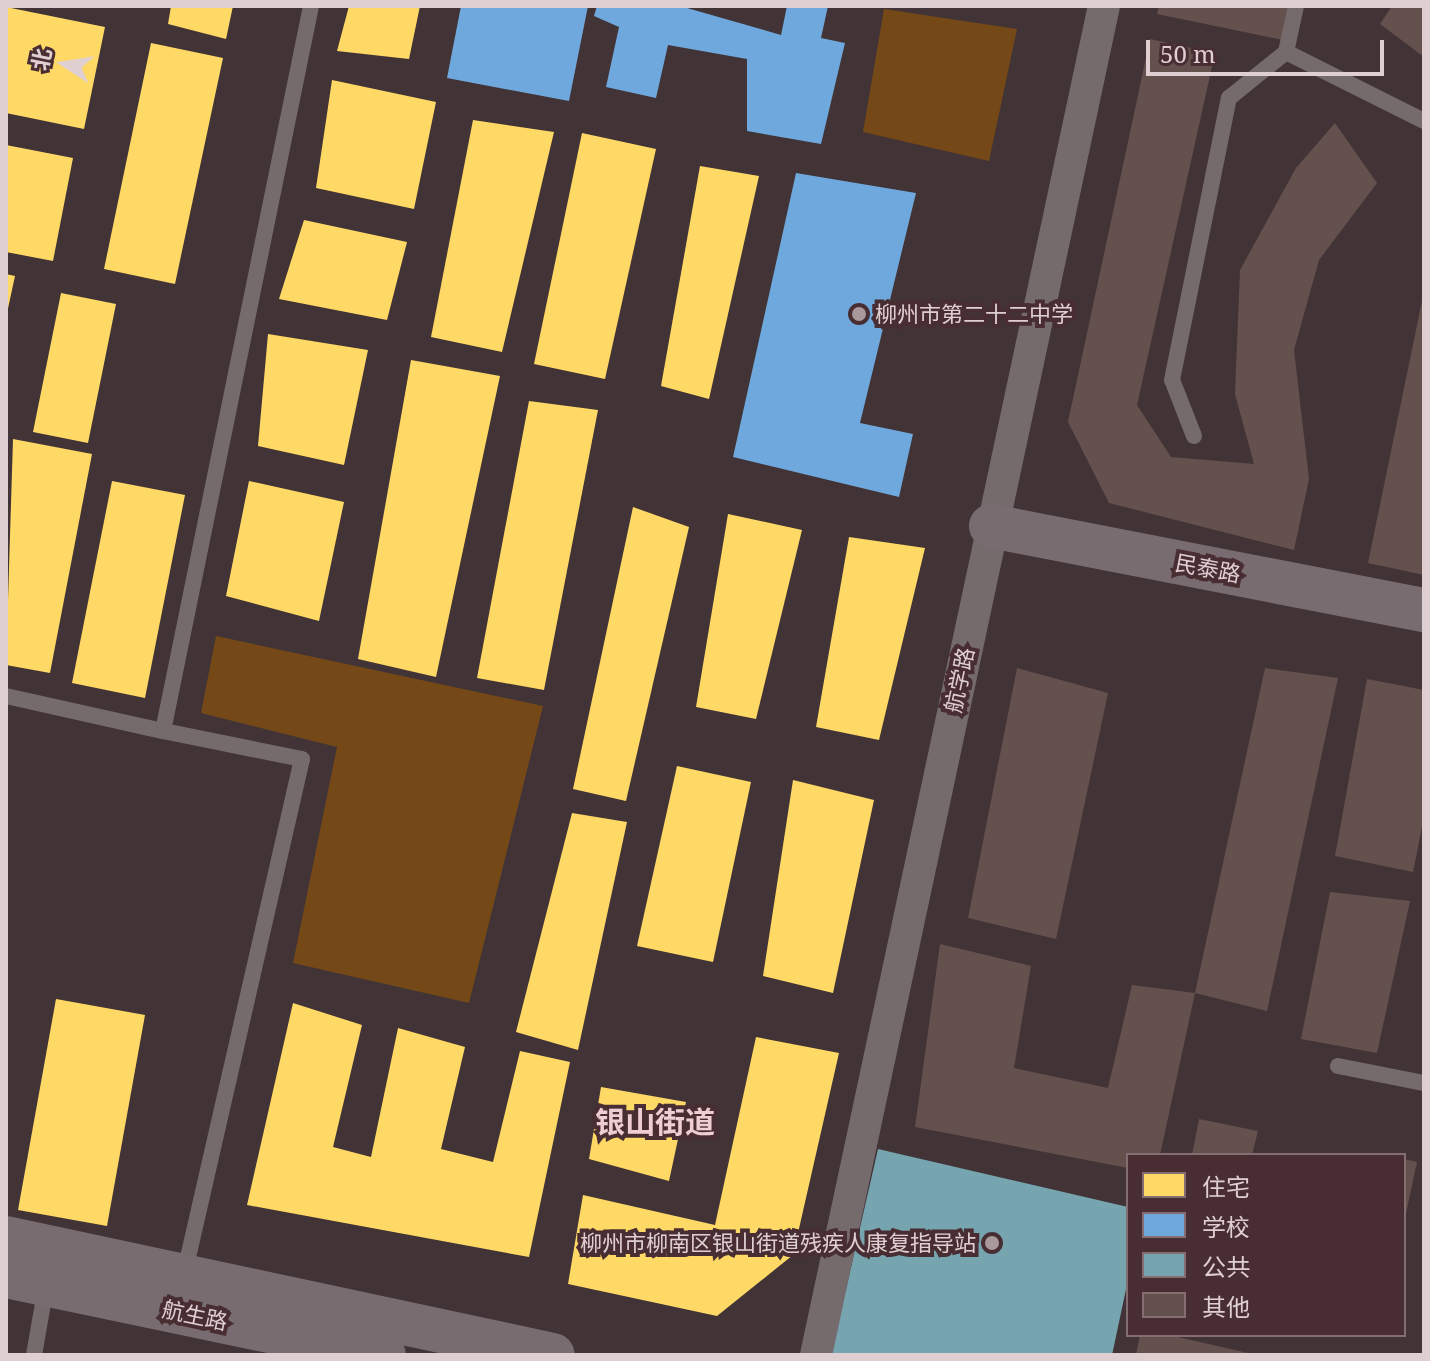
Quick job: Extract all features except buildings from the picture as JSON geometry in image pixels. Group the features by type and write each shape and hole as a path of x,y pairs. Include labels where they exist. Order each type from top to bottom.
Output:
{"street":[{"name":"航学路","path":"816,1355 1104,6"},
{"name":"民泰路","path":"991,526 1424,610"},
{"path":"6,1238 180,1294 553,1355"},
{"name":"航生路","path":"26,1280 180,1294 384,1355"}],"lane":[{"path":"163,731 311,6"},
{"path":"1194,436 1172,380 1229,98 1286,52 1296,6"},
{"path":"1286,52 1424,121"},
{"path":"6,696 302,759 180,1294"},
{"path":"1338,1066 1424,1083"},
{"path":"26,1280 34,1355"}],"shaded area":[{"path":"884,9 1017,29 989,161 863,132"},
{"path":"216,636 543,706 469,1003 293,963 337,747 201,713"}],"place":[{"name":"柳州市第二十二中学","path":"859,314"},
{"name":"柳州市柳南区银山街道残疾人康复指导站","path":"992,1243"}],"district":[{"name":"银山街道","path":"655,1122"}]}
